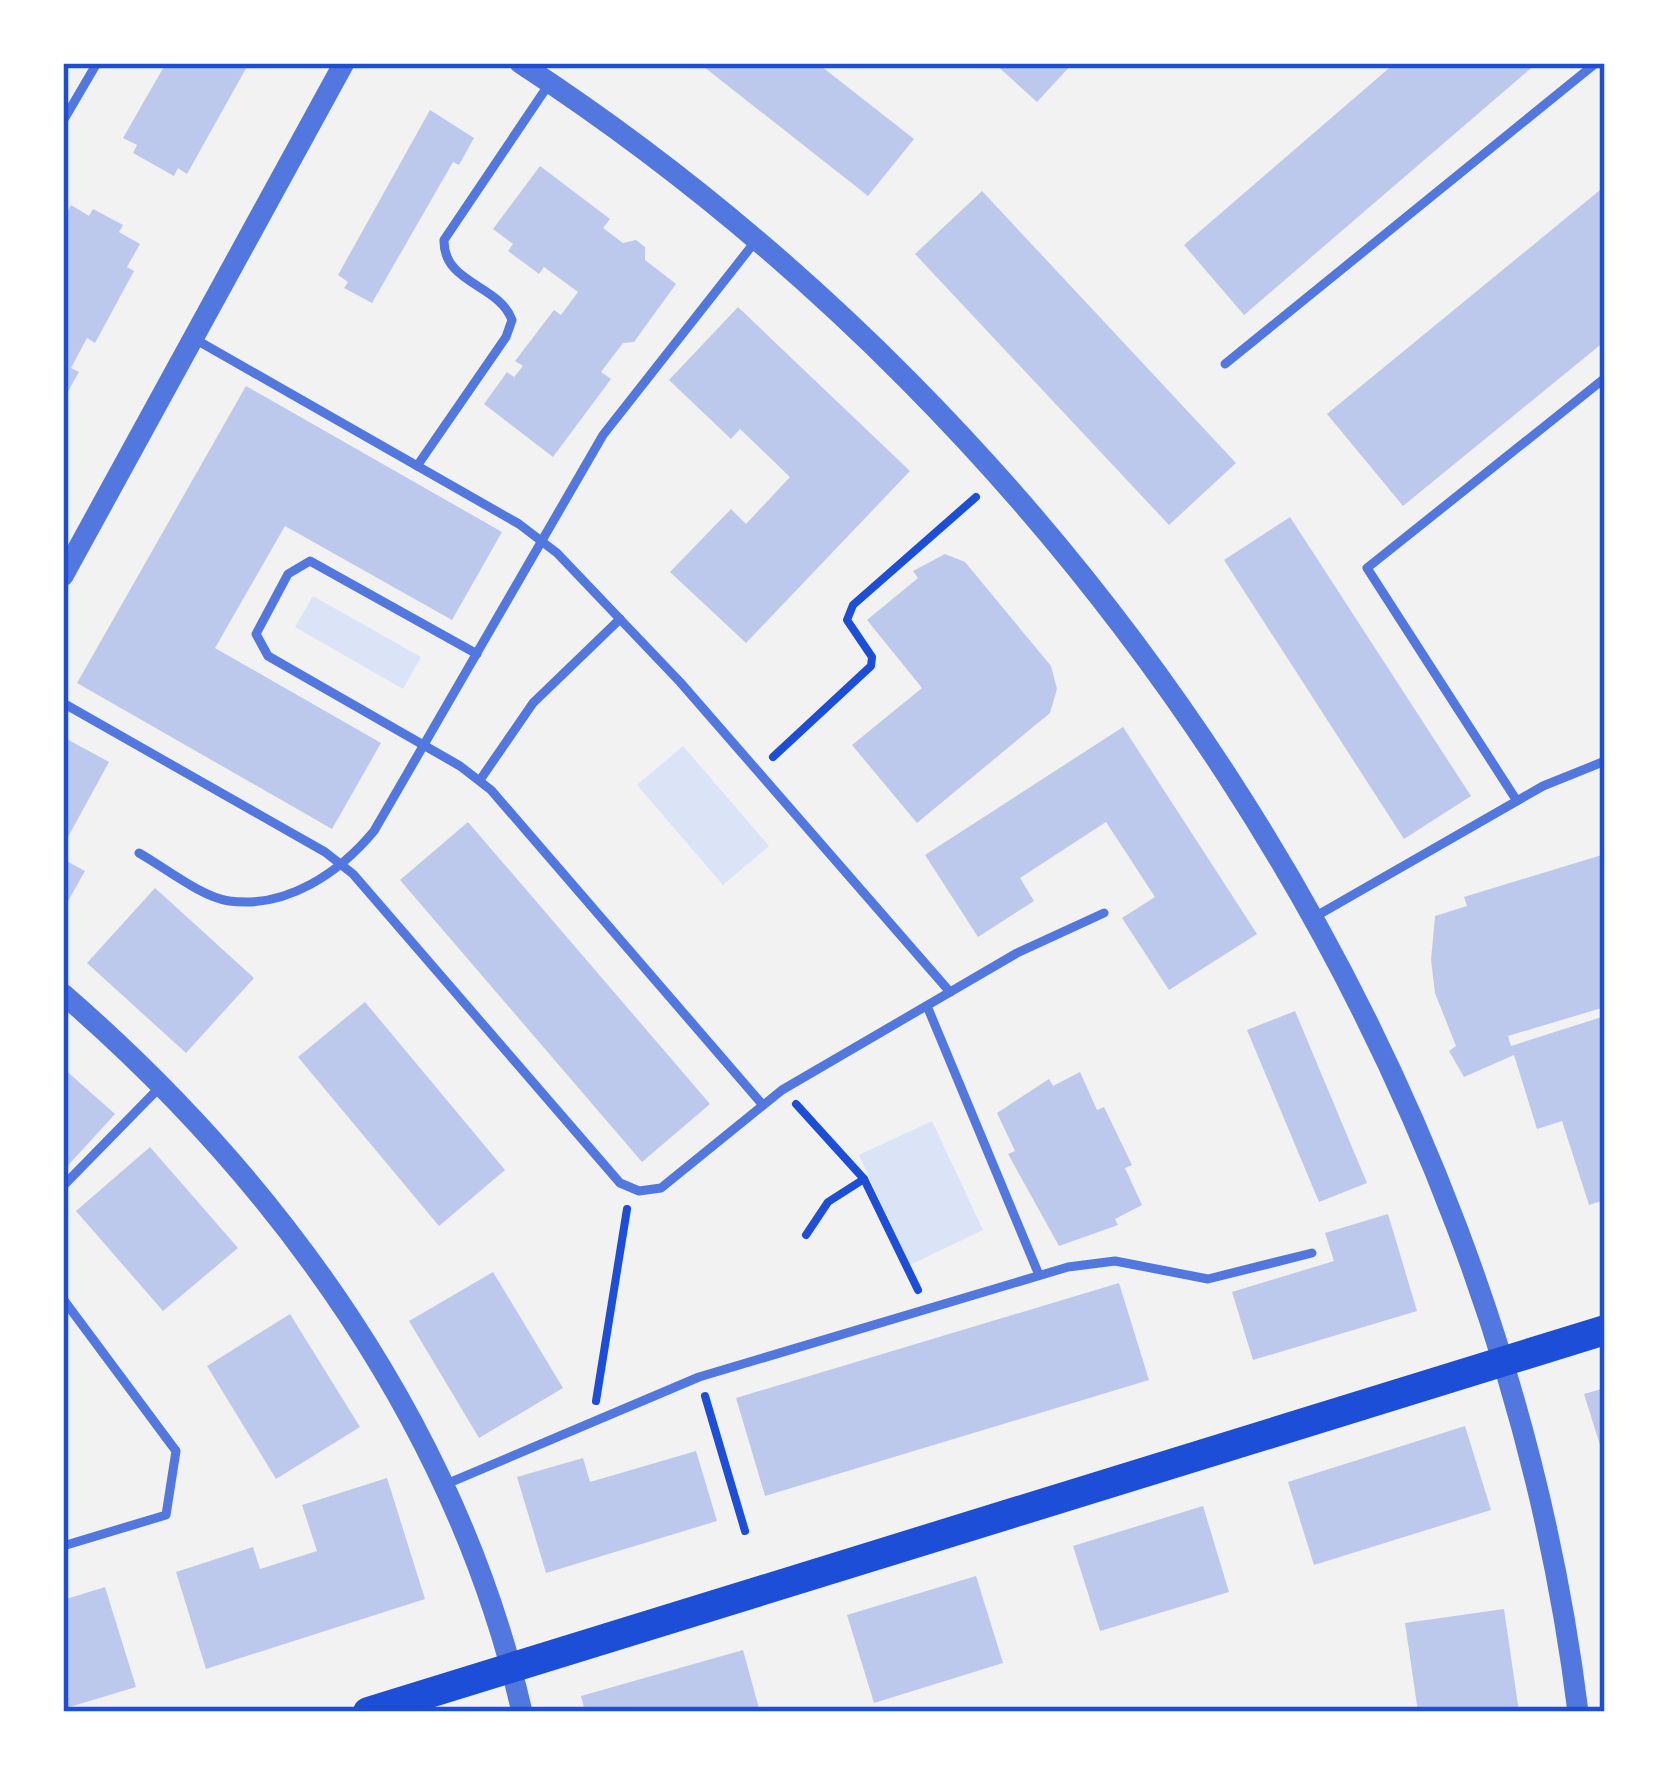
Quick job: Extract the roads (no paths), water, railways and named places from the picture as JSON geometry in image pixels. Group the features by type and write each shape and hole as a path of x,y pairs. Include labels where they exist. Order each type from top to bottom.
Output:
{"main road":[{"path":"368,1712 1605,1330"}],"street":[{"path":"63,576 344,63"},
{"path":"520,63 756,242 888,363 998,478 1178,707 1311,919 1401,1096 1505,1361 1554,1566 1578,1712"},
{"path":"63,994 162,1084 261,1192 319,1269 371,1350 442,1486 512,1668 522,1712"}],"lane":[{"path":"63,121 97,63"},
{"path":"1225,364 1597,63"},
{"path":"417,466 506,337 512,320 506,306 454,270 444,240 550,83"},
{"path":"139,853 225,901 290,893 342,865 374,830 620,409 756,242"},
{"path":"193,338 542,540 758,770 950,992"},
{"path":"1517,801 1366,568 1605,378"},
{"path":"477,653 321,564 303,562 288,574 258,627 261,650 480,780 762,1104"},
{"path":"480,780 533,703 620,619"},
{"path":"63,704 342,865 620,1183 632,1190 661,1188 782,1090 950,992 1104,913"},
{"path":"1311,919 1517,801 1605,761"},
{"path":"927,1006 1039,1275"},
{"path":"63,1186 162,1084"},
{"path":"442,1486 699,1377 1039,1275 1102,1261 1208,1279 1312,1252"},
{"path":"63,1299 176,1451 166,1515 63,1546"}]}
